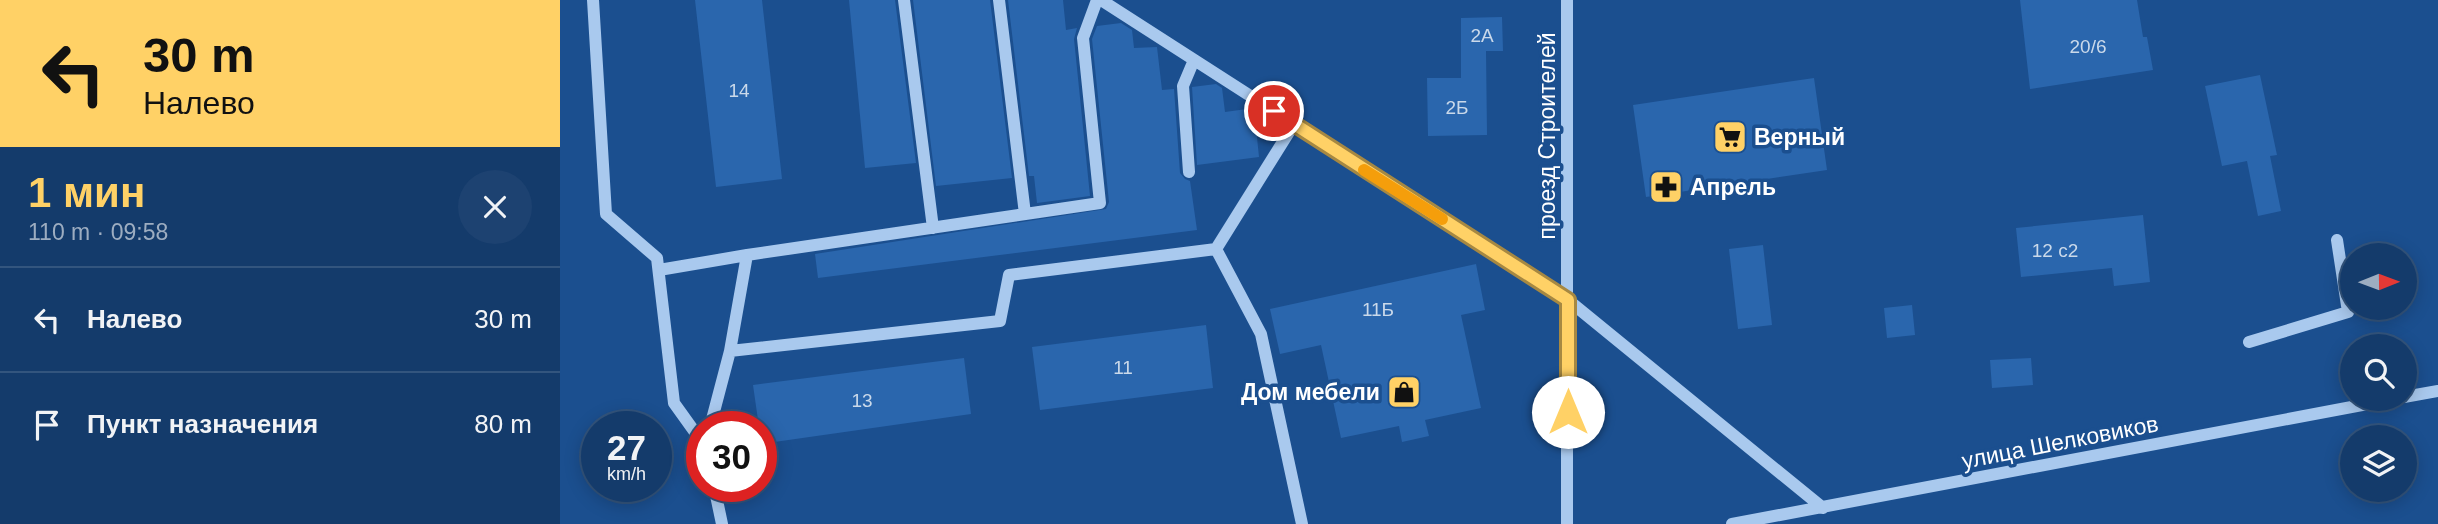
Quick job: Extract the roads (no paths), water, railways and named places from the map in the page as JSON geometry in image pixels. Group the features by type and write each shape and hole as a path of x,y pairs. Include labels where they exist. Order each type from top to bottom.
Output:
{"street":[{"path":"593,0 606,214 657,258 674,403 686,420"},
{"path":"904,0 933,228"},
{"path":"999,0 1025,214"},
{"path":"659,270 1100,203 1083,38 1099,0 1568,300 1823,508"},
{"name":"проезд Строителей","path":"1567,0 1567,524"},
{"path":"1189,172 1183,86 1194,60"},
{"path":"1216,249 1294,124"},
{"path":"2249,342 2348,312 2336,240"},
{"path":"730,351 1000,321 1009,275 1216,249"},
{"path":"1216,249 1261,334 1302,524"},
{"path":"714,411 730,351 747,255"},
{"path":"2417,395 2438,391"},
{"name":"улица Шелковиков","path":"1732,524 2340,409"},
{"path":"717,502 722,524"}],"place":[{"name":"Верный","path":"1730,137"},
{"name":"Апрель","path":"1666,187"},
{"name":"Дом мебели","path":"1404,392"}]}
